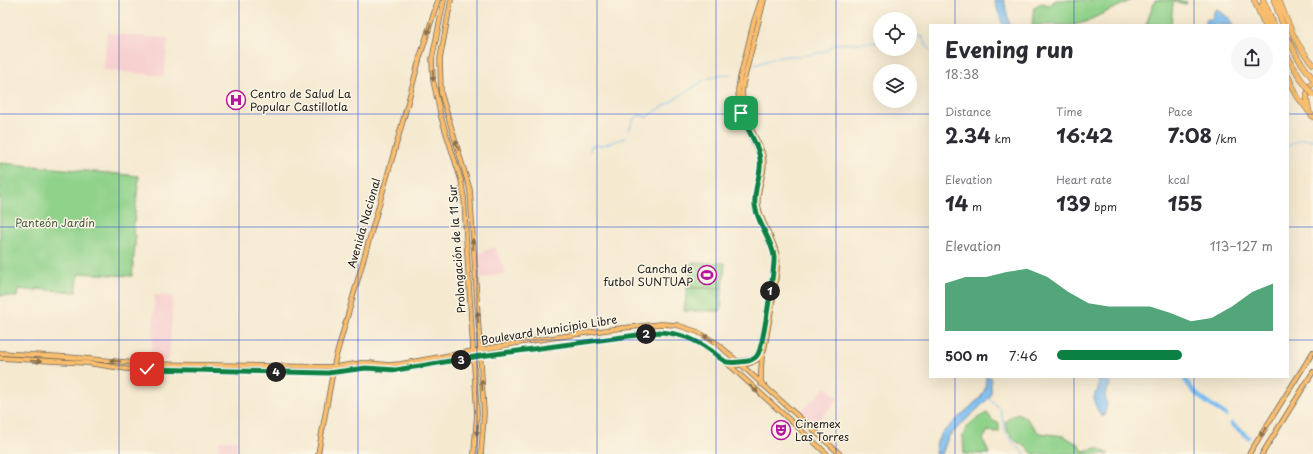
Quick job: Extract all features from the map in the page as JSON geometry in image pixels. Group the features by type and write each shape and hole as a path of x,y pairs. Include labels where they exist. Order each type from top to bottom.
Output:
{"highway":[{"path":"1254,0 1265,24"},
{"path":"1262,0 1270,24"},
{"path":"1262,0 1274,24"},
{"path":"1274,0 1282,24"},
{"path":"1279,0 1288,24"},
{"path":"1289,25 1296,42 1313,64"},
{"path":"1289,40 1313,79"},
{"path":"1289,59 1300,78 1313,95"},
{"path":"1289,78 1297,96 1313,117"},
{"path":"1313,83 1308,89 1306,98 1313,117"}],"main road":[{"name":"Avenida Nacional","path":"318,454 340,340 420,58 438,0"},
{"name":"Prolongación de la 11 Sur","path":"444,0 432,59 433,80 442,117 462,180 464,191 477,417 474,454"},
{"name":"Prolongación de la 11 Sur","path":"451,0 440,59 441,93 470,190 484,413 481,454"},
{"path":"726,362 740,364 757,356 760,351 773,283 778,265 777,256 758,202 763,166 762,151 745,113 742,94 762,0"},
{"path":"435,7 444,5"},
{"path":"761,384 762,356 764,351 773,283"},
{"name":"Boulevard Municipio Libre","path":"0,353 147,364 334,367 369,362 389,365 612,329 660,324 678,325 698,332 718,344 840,454"},
{"name":"Boulevard Municipio Libre","path":"0,358 87,363 126,369 333,373 366,368 389,370 405,369 480,356 660,332 689,338 701,344 726,362 827,454"},
{"path":"1249,454 1313,352"},
{"path":"481,372 482,363 490,355"},
{"path":"730,366 753,363 762,356"},
{"path":"1262,454 1313,372"}],"shaded area":[{"path":"107,33 168,38 164,76 103,70"},
{"path":"495,247 506,273 476,280 477,254"},
{"path":"155,295 173,296 169,360 151,359"},
{"path":"826,387 839,398 812,427 798,414"},
{"path":"219,440 237,440 236,454 218,454"}],"green space":[{"path":"1056,0 1132,0 1078,24 1032,24 1034,7 1042,3 1049,5"},
{"path":"1155,0 1177,0 1187,2 1186,4 1173,2 1171,24 1146,24"},
{"name":"Panteón Jardín","path":"0,163 139,176 133,234 136,235 132,276 79,273 76,292 18,289 17,297 0,295"},
{"name":"Cancha de futbol SUNTUAP","path":"691,263 725,263 723,288 688,287"},
{"name":"Cancha de futbol SUNTUAP","path":"687,288 722,289 721,311 684,311"},
{"path":"987,413 993,421 999,423 999,432 988,431 983,439 989,454 964,454 963,438 965,430 975,420"},
{"path":"1017,413 1025,417 1039,433 1064,436 1079,445 1083,451 1097,448 1109,454 1033,454 1026,447 1014,440 1008,432 1005,422"}],"water":[{"path":"994,0 1004,0 1010,24 1003,24"},
{"path":"1217,9 1230,19 1233,24 1206,24 1204,22 1205,20 1212,19 1215,10"},
{"path":"986,378 991,378 991,392 989,398 948,437 942,454 935,454 937,442 941,434 981,397 985,389"},
{"path":"1099,378 1109,378 1110,385 1105,395 1107,404 1104,416 1101,416 1099,413 1094,399 1094,396 1098,390"}],"waterway":[{"path":"917,36 922,37 929,48"},
{"path":"755,65 778,57 808,55 827,51 834,44 873,42"},
{"path":"629,130 633,120 639,115 647,117 706,79 730,74"},
{"path":"590,151 591,146 603,145 625,138"},
{"path":"1289,145 1300,140 1313,140"},
{"path":"1184,378 1197,394 1226,415"},
{"path":"988,397 1000,409 1006,433 1015,445 1026,454"},
{"path":"1232,424 1248,437"}],"place":[{"name":"Centro de Salud La Popular Castillotla","path":"236,100"},
{"name":"Cancha de futbol SUNTUAP","path":"707,275"},
{"name":"Cinemex Las Torres","path":"781,430"}],"route":[{"path":"147,369 328,373 366,368 396,370 480,356 529,351 660,332 689,338 711,350 726,362 752,359 760,351 762,344 774,256 756,208 755,198 761,166 758,149 744,123 741,113"}]}
